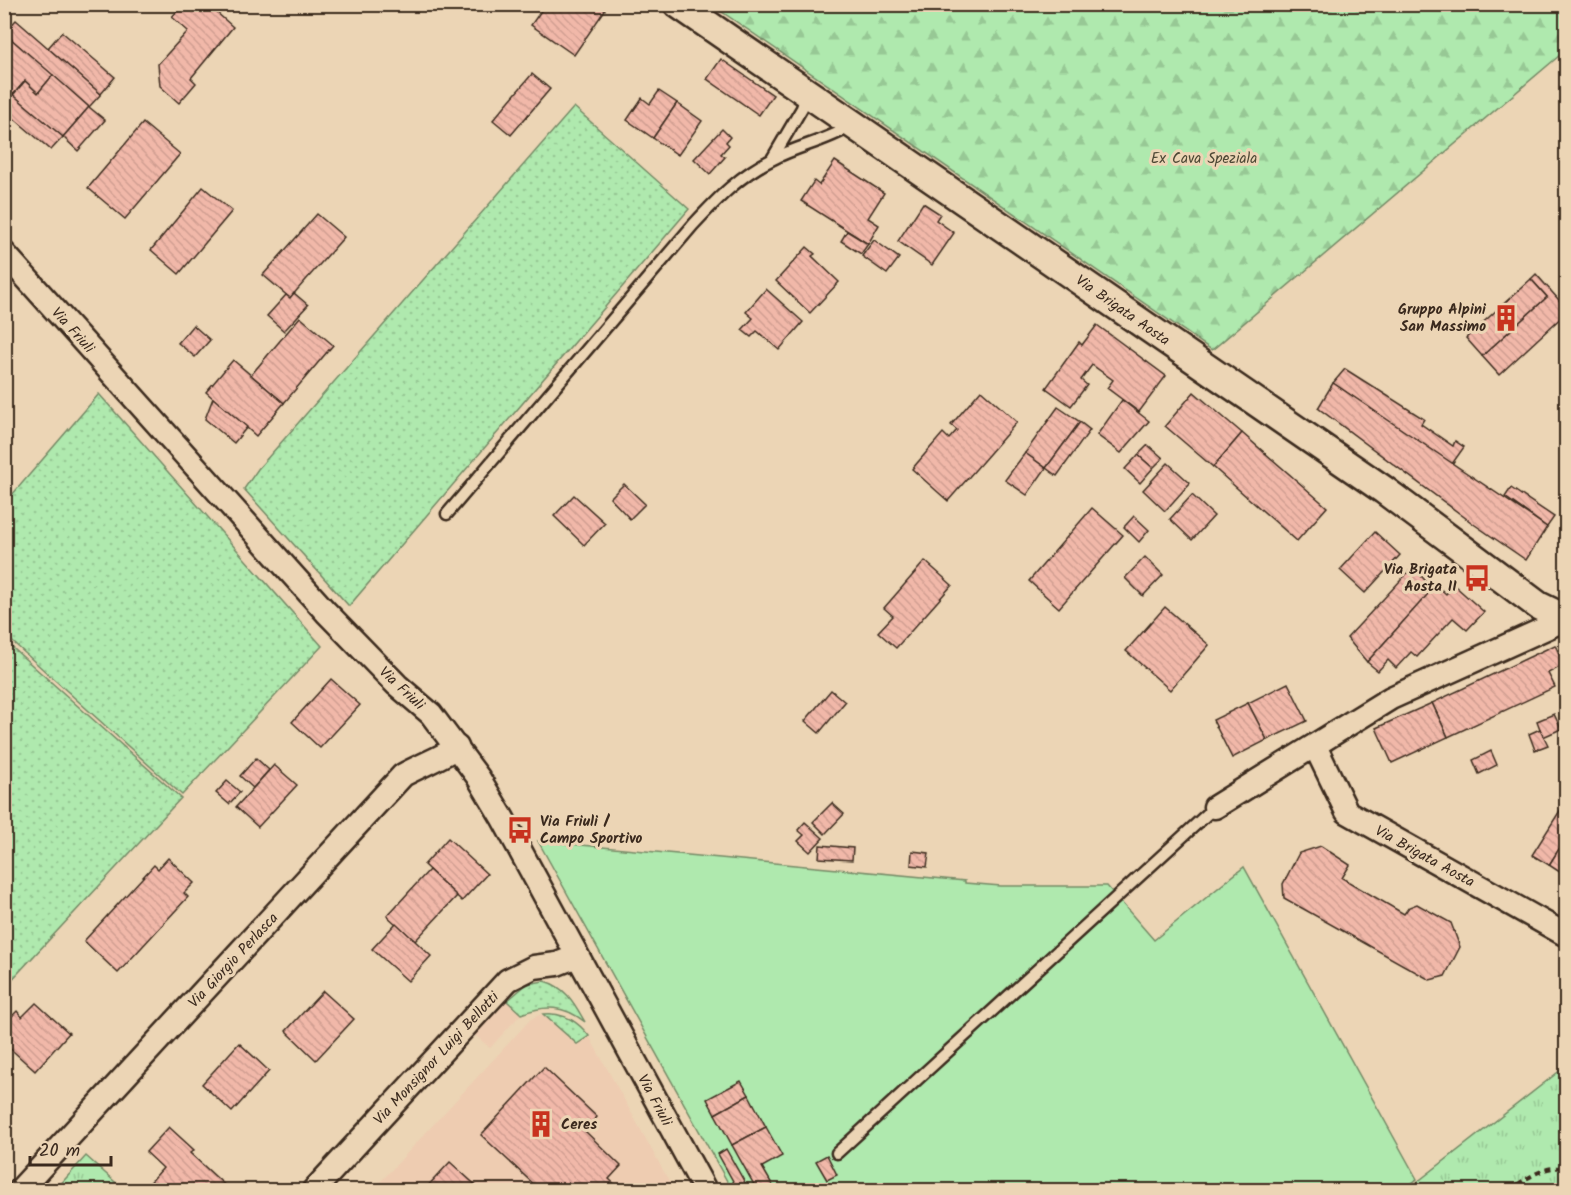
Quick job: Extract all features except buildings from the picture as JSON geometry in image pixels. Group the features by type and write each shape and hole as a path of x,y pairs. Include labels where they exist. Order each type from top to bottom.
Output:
{"street":[{"name":"Via Brigata Aosta","path":"678,4 1374,483 1539,606 1566,619"},
{"name":"Via Friuli","path":"4,253 326,612 430,714 457,747 502,817 705,1191"},
{"name":"Via Brigata Aosta","path":"1215,807 1391,698 1566,619"},
{"name":"Via Brigata Aosta","path":"1315,746 1347,812 1566,935"},
{"name":"Via Giorgio Perlasca","path":"20,1191 404,775 457,747"},
{"name":"Via Monsignor Luigi Bellotti","path":"314,1191 508,980 534,967 557,964 577,956"}],"lane":[{"path":"772,159 802,108 807,92"},
{"path":"447,514 727,188 772,159 839,133 854,124"},
{"path":"837,1153 1215,807"}],"path":[{"path":"1509,1191 1535,1173 1561,1167 1566,1169"}],"shaded area":[{"path":"507,1001 521,1014 490,1048 475,1035"},
{"path":"548,1013 571,1019 580,1024 589,1036 674,1190 373,1190 530,1020"}],"green space":[{"name":"Ex Cava Speziala","path":"712,5 1566,5 1566,50 1212,350"},
{"path":"574,107 689,209 349,606 244,489 258,469"},
{"path":"99,394 322,646 182,795 5,635 5,503"},
{"path":"5,641 181,798 5,987"},
{"path":"538,841 1001,886 1107,886 1154,940 1244,867 1417,1179 1403,1190 732,1190"},
{"path":"544,981 564,992 585,1022 570,1012 554,1008 538,1009 521,1014 507,1001 527,984"},
{"path":"543,1014 557,1014 569,1018 589,1036 577,1044"},
{"path":"1566,1066 1566,1190 1407,1190"},
{"path":"86,1156 124,1190 62,1190 58,1187"}],"place":[{"name":"Gruppo Alpini San Massimo","path":"1506,318"},
{"name":"Via Brigata Aosta II","path":"1477,578"},
{"name":"Via Friuli / Campo Sportivo","path":"520,830"},
{"name":"Ceres","path":"541,1124"}]}
